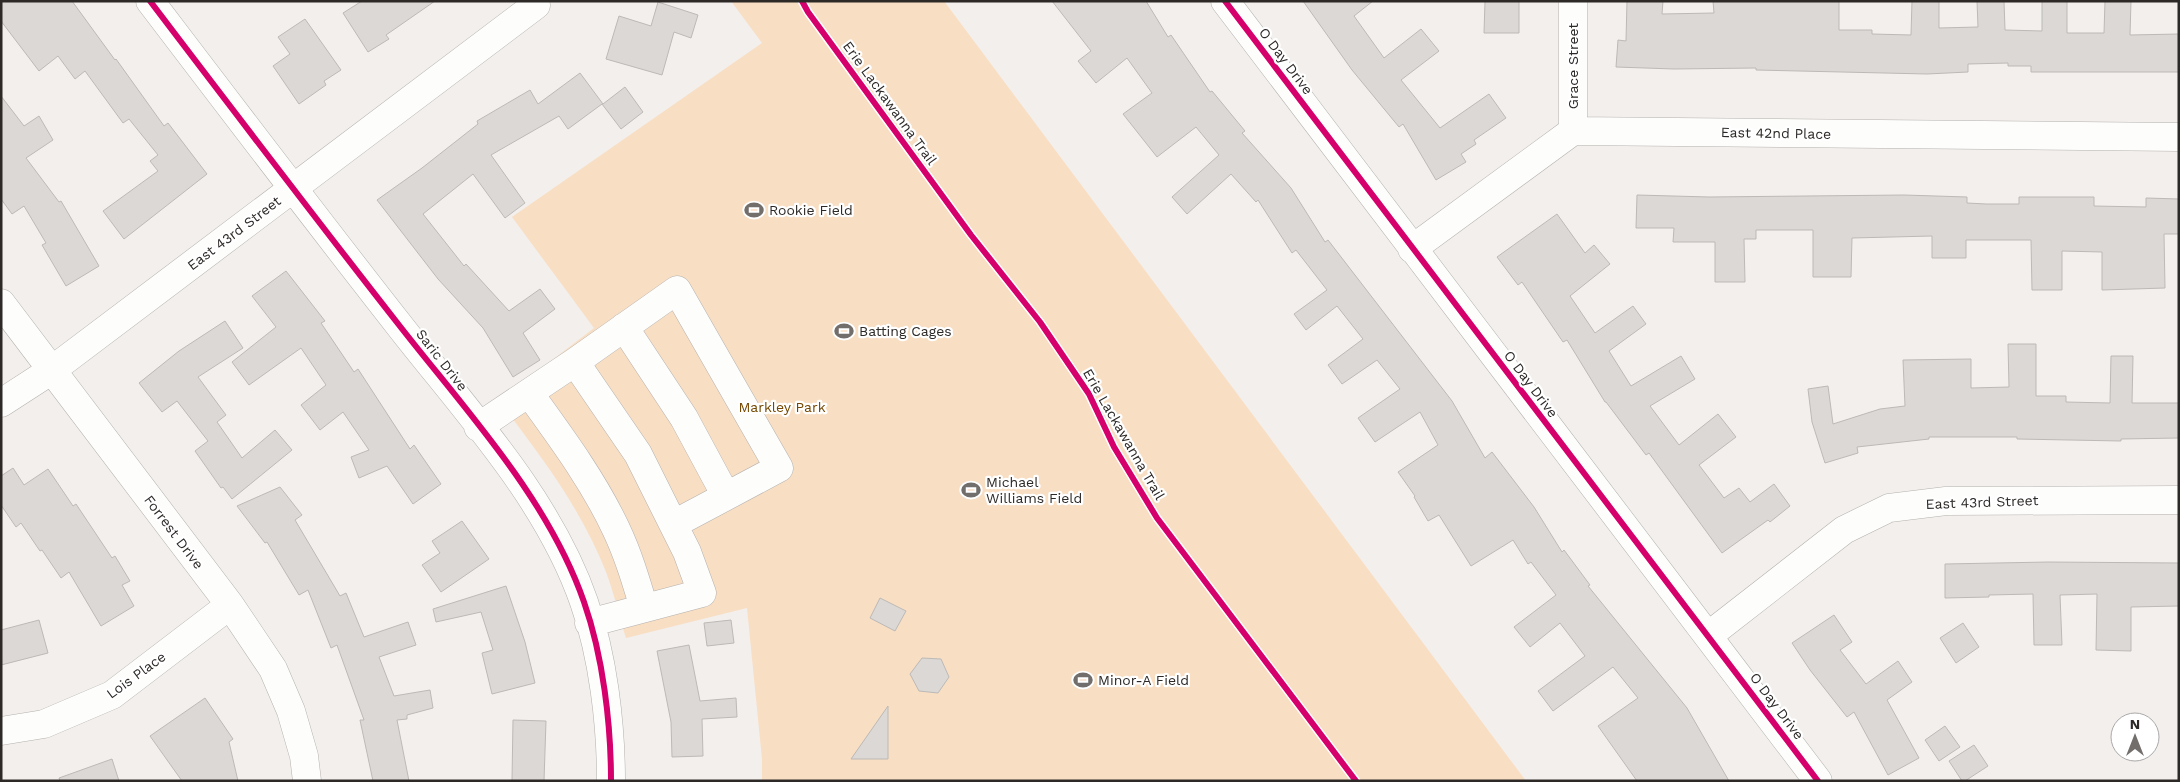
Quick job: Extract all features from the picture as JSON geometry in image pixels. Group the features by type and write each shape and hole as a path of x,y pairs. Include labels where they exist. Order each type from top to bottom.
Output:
{"street":[{"name":"Saric Drive","path":"150,1 293,189 520,480 558,542 584,603 602,672 611,754 611,781"},
{"name":"O Day Drive","path":"1225,1 1818,781"},
{"name":"Grace Street","path":"1573,1 1573,131"},
{"name":"East 43rd Street","path":"1,403 52,370 293,189 535,3"},
{"path":"1412,249 1573,131"},
{"name":"East 42nd Place","path":"1573,131 2179,137"},
{"path":"478,426 575,362 677,290 779,468 674,524"},
{"name":"Forrest Drive","path":"1,303 230,605 272,668 292,711 304,756 307,781"},
{"path":"624,327 684,418 726,496"},
{"path":"575,362 638,454 687,552 702,593 590,623"},
{"path":"529,393 575,459 612,522 632,567 644,608"},
{"name":"East 43rd Street","path":"1708,636 1844,530 1889,508 1946,501 2179,500"},
{"name":"Lois Place","path":"1,731 44,724 112,695 230,605"}],"green space":[{"name":"Markley Park","path":"731,1 944,1 1526,781 762,781 762,759 747,608 626,638 612,588 596,548 572,504 499,401 594,328 512,217 762,43"}],"building":[{"path":"1,1 72,1 164,126 168,123 207,174 124,239 103,211 158,171 150,161 158,155 129,119 123,123 85,71 75,79 58,56 39,71 1,21"},
{"path":"362,1 435,1 386,35 389,39 368,52 343,13"},
{"path":"1052,1 1146,1 1168,37 1171,35 1210,92 1212,91 1245,131 1242,133 1291,188 1325,242 1328,240 1452,401 1485,458 1492,452 1534,507 1562,552 1564,550 1590,585 1588,586 1687,708 1729,781 1637,781 1598,726 1638,698 1613,667 1553,711 1538,691 1585,656 1560,623 1530,647 1514,627 1556,595 1531,562 1528,564 1513,540 1471,566 1439,515 1428,521 1415,496 1398,472 1438,445 1420,412 1375,442 1358,418 1400,389 1377,360 1342,384 1328,365 1363,339 1337,306 1306,330 1294,314 1327,290 1296,250 1292,253 1258,200 1256,202 1231,174 1187,214 1172,197 1219,155 1196,127 1157,157 1123,114 1152,93 1127,58 1096,83 1078,61 1091,51"},
{"path":"1303,1 1373,1 1354,16 1384,58 1421,29 1439,51 1401,80 1440,128 1489,94 1506,118 1474,140 1476,144 1461,154 1466,162 1436,180 1403,124 1399,127 1352,70"},
{"path":"1485,1 1519,1 1519,33 1484,33"},
{"path":"1627,1 1663,1 1662,14 1714,13 1713,1 1839,1 1839,30 1872,30 1872,34 1911,35 1912,1 1939,1 1939,28 1978,27 1977,1 2004,1 2005,30 2042,31 2042,1 2067,1 2067,33 2104,33 2105,1 2131,1 2130,35 2179,34 2179,72 2031,72 2031,66 2008,66 2008,63 1968,64 1968,72 1927,74 1756,70 1756,68 1674,69 1616,67 1618,40 1626,41"},
{"path":"658,2 698,15 691,38 674,32 662,75 606,59 619,16 651,26"},
{"path":"305,19 341,70 324,81 326,85 299,104 273,66 290,54 278,37"},
{"path":"580,73 603,104 625,87 643,112 621,129 602,104 568,129 559,116 491,155 525,203 505,218 473,174 423,214 464,266 466,264 509,311 540,289 555,309 523,333 540,360 513,377 483,328 438,279 377,200 478,124 477,121 530,90 538,104"},
{"path":"1,96 24,126 39,116 53,140 26,158 59,202 61,201 99,266 66,286 42,245 46,243 24,206 12,214 1,199"},
{"path":"1637,195 1709,197 1904,195 1967,197 1967,203 1986,204 2019,204 2019,197 2094,197 2094,206 2146,207 2146,198 2179,199 2179,234 2164,234 2165,288 2102,290 2102,252 2062,251 2062,290 2032,290 2031,240 1966,240 1966,258 1932,258 1932,236 1852,238 1851,277 1813,277 1813,230 1756,230 1756,239 1744,239 1745,282 1715,282 1715,242 1673,242 1674,228 1636,228"},
{"path":"1557,214 1585,253 1594,245 1610,264 1570,296 1595,333 1633,306 1646,324 1609,351 1631,386 1681,356 1695,379 1650,406 1679,445 1718,414 1736,437 1699,465 1724,498 1739,488 1750,502 1774,484 1790,506 1770,522 1768,520 1722,553 1649,453 1646,455 1605,402 1567,340 1563,342 1522,282 1518,285 1497,257"},
{"path":"286,271 325,321 321,323 354,372 358,369 410,449 414,445 441,484 413,504 387,466 359,478 351,457 369,450 343,412 320,430 301,405 326,385 301,348 249,385 232,362 276,327 252,296"},
{"path":"225,321 243,348 198,377 226,415 217,422 242,458 275,430 292,450 232,499 223,487 221,488 195,451 208,441 177,401 162,412 139,383 179,351"},
{"path":"2008,344 2036,344 2036,396 2066,396 2066,402 2110,403 2111,356 2133,356 2132,403 2179,403 2179,438 2121,439 2121,441 2017,439 2017,437 1929,437 1929,439 1857,447 1858,453 1825,463 1812,422 1808,389 1828,386 1833,424 1880,409 1905,406 1903,360 1971,359 1971,388 2009,387"},
{"path":"13,468 24,485 48,469 73,506 76,504 112,558 115,556 130,581 122,585 134,606 101,626 69,572 61,578 21,523 16,527 1,505 1,476"},
{"path":"280,487 302,515 295,520 340,596 346,593 364,637 408,622 416,645 379,657 394,696 430,690 433,708 407,715 407,719 397,720 409,781 373,781 360,720 364,720 337,645 331,648 308,590 299,595 267,542 265,543 237,506"},
{"path":"462,521 489,559 441,592 422,565 440,553 432,541"},
{"path":"2048,562 2179,563 2179,606 2131,607 2131,651 2096,650 2097,594 2060,595 2062,645 2034,645 2033,594 1945,598 1945,564"},
{"path":"506,586 525,642 535,683 492,694 482,653 493,650 481,612 436,622 433,609"},
{"path":"880,598 906,611 895,631 870,618"},
{"path":"1834,615 1852,642 1840,650 1866,684 1898,661 1912,682 1887,700 1919,758 1888,775 1854,712 1847,717 1810,670 1792,643"},
{"path":"39,620 48,653 1,665 1,630"},
{"path":"731,620 734,643 707,646 704,623"},
{"path":"1963,623 1979,647 1956,663 1940,638"},
{"path":"689,645 700,701 736,698 737,717 702,719 703,756 672,757 671,722 657,651"},
{"path":"922,658 941,659 949,677 938,693 919,691 910,674"},
{"path":"205,698 233,739 229,742 238,781 182,781 150,736"},
{"path":"888,706 888,759 851,759"},
{"path":"513,720 546,721 544,781 512,781"},
{"path":"1945,726 1960,747 1939,761 1925,740"},
{"path":"1974,745 1988,766 1962,781 1949,761"},
{"path":"112,759 119,781 60,781 59,778"}],"cycle path":[{"path":"150,1 336,245 503,457 549,527 568,564 591,623 605,690 611,781"},
{"name":"Erie Lackawanna Trail","path":"802,1 808,12 971,235 1040,322 1089,394 1114,447 1157,518 1356,781"},
{"path":"1225,1 1818,781"}],"place":[{"name":"Rookie Field","path":"754,210"},
{"name":"Batting Cages","path":"844,331"},
{"name":"Michael Williams Field","path":"971,490"},
{"name":"Minor-A Field","path":"1083,680"}]}
